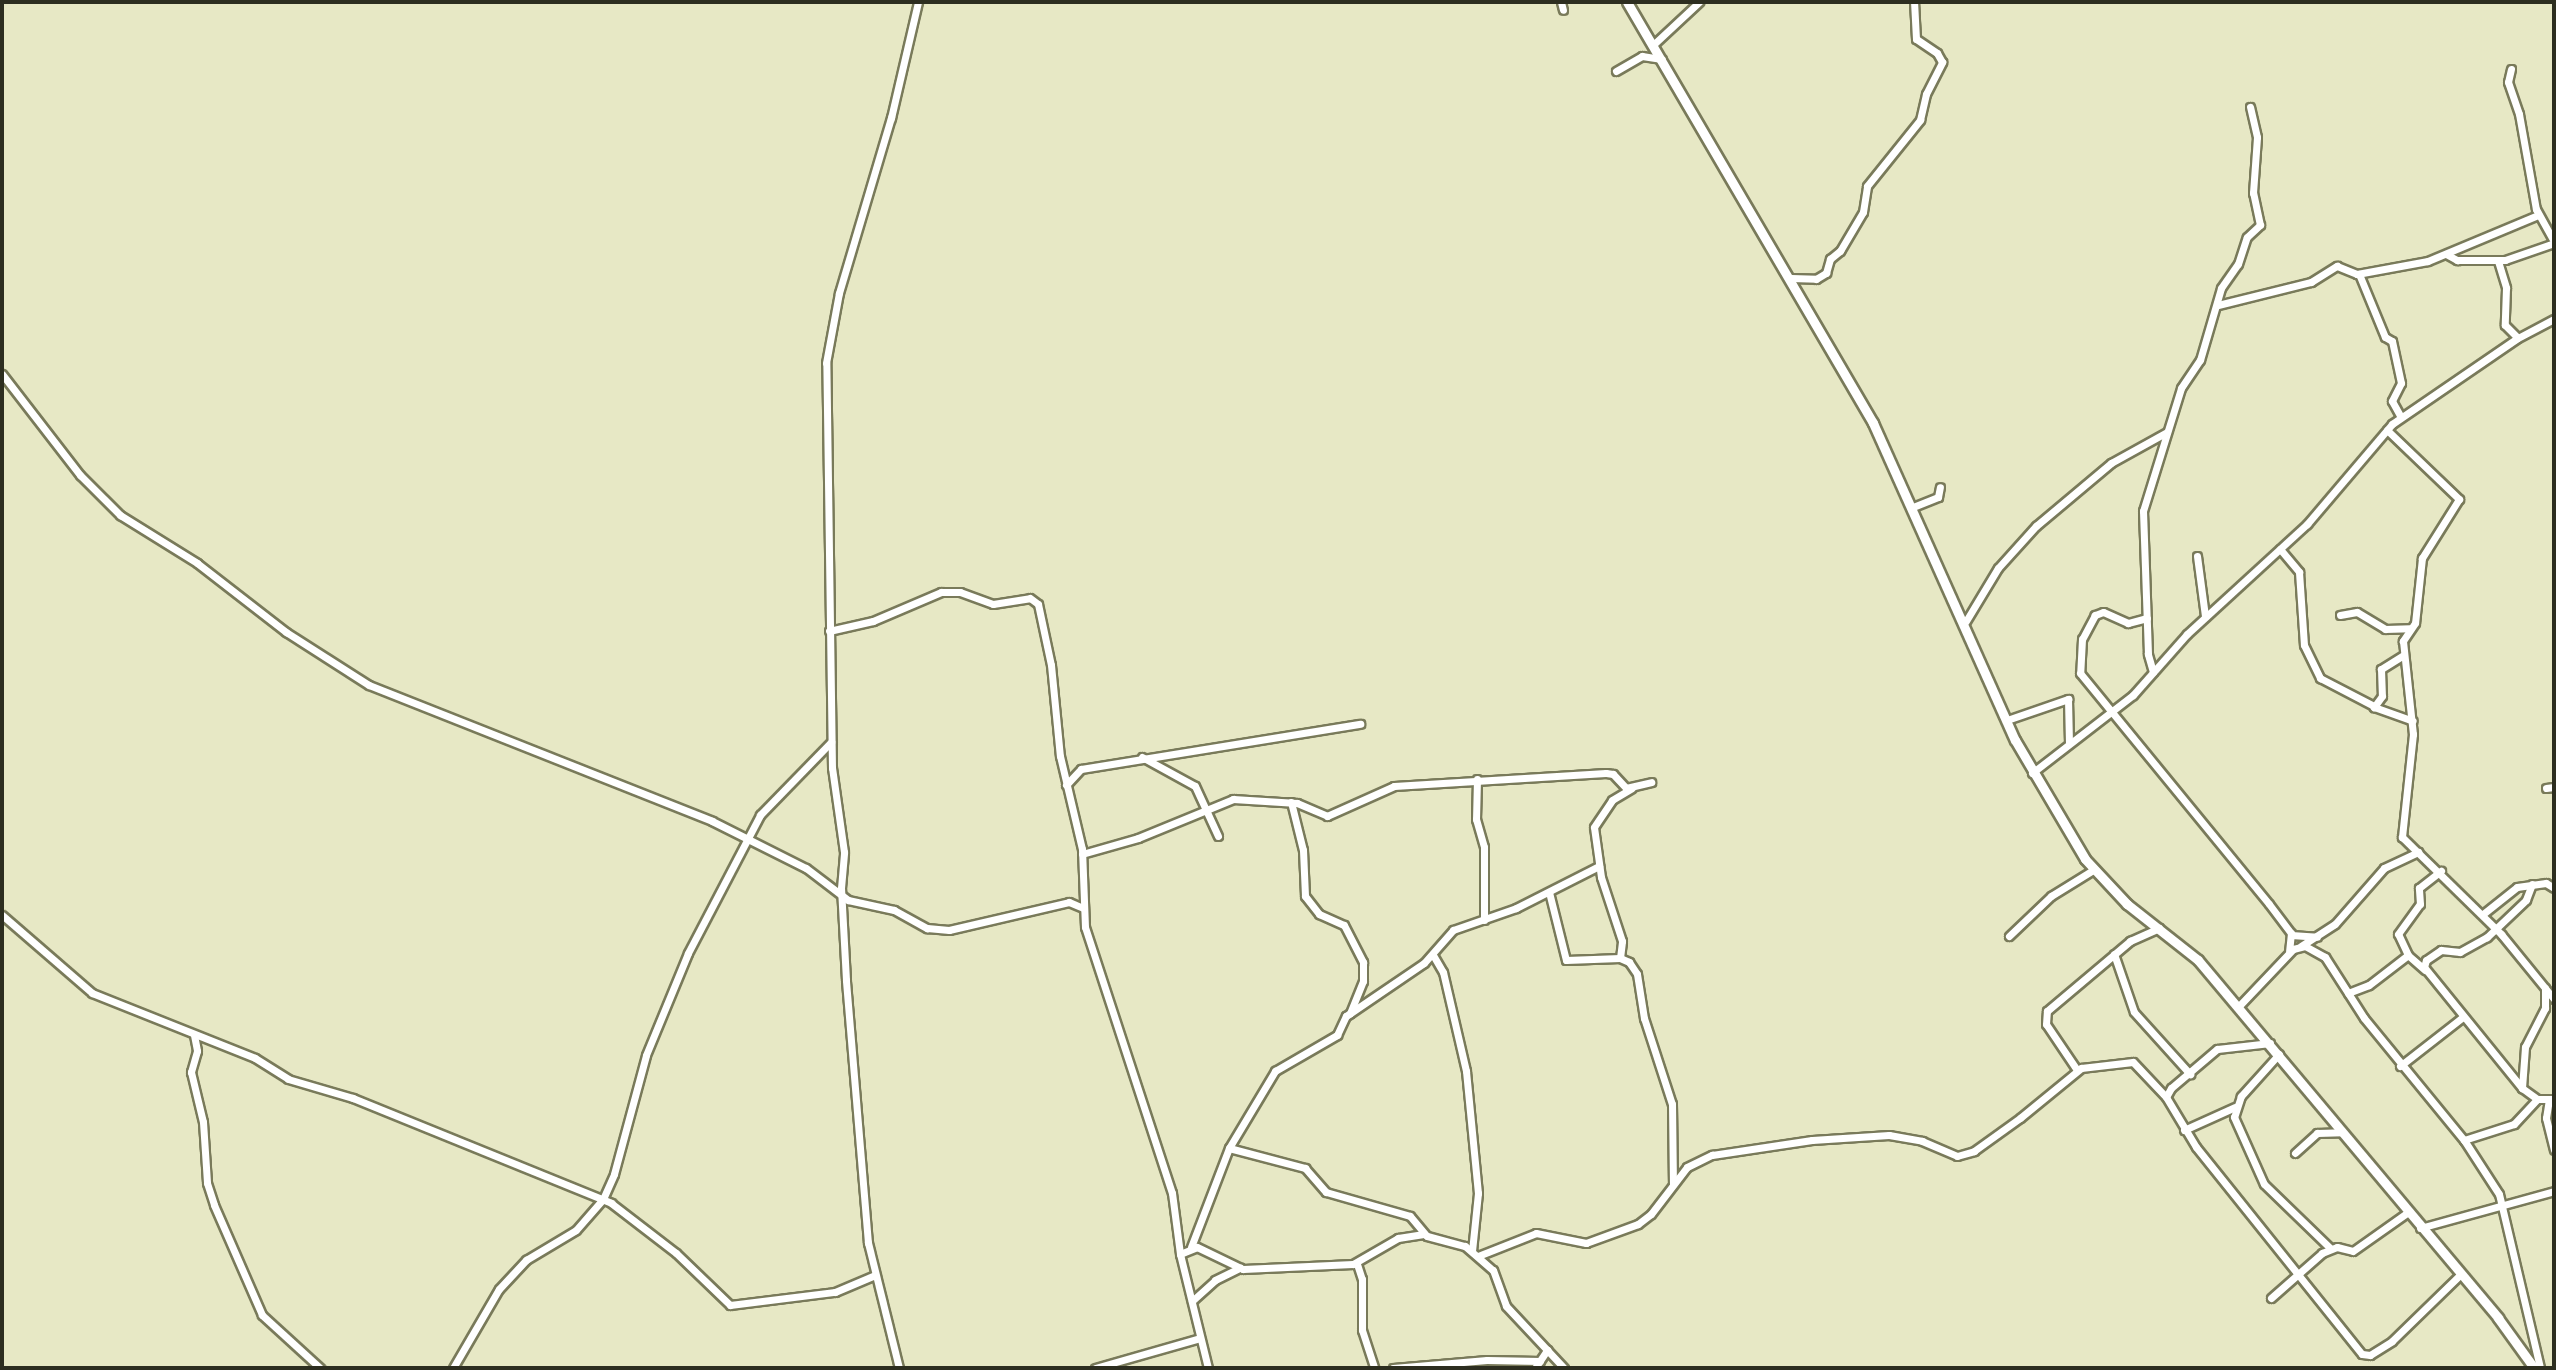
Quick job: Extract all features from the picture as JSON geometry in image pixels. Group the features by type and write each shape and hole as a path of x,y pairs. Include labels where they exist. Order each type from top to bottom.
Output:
{"street":[{"path":"899,1368 876,1275 864,1209 841,893 844,852 834,796 829,631 829,343 918,2"},
{"path":"1627,2 1663,59 1873,423 1966,621 2032,773 2093,870 2198,960 2461,1274 2534,1368"},
{"path":"1654,44 1699,2"},
{"path":"1790,278 1816,279 1826,273 1830,258 1840,251 1858,222 1867,186 1919,122 1942,62 1937,53 1916,39 1913,2"},
{"path":"1616,71 1642,56 1663,59"},
{"path":"2446,254 2457,260 2498,261 2554,242 2538,215 2519,114 2508,82 2511,69"},
{"path":"2153,672 2141,519 2181,388 2200,360 2221,288 2234,272 2247,237 2260,225 2252,188 2257,137 2250,107"},
{"path":"2218,305 2311,282 2337,266 2359,274 2446,254 2538,215"},
{"path":"2498,261 2506,288 2505,325 2518,338"},
{"path":"2359,274 2385,337 2392,341 2401,383 2392,401 2401,417"},
{"path":"2032,773 2069,742 2113,711 2206,616 2323,506 2401,417 2518,338 2554,319"},
{"path":"2,374 80,475 120,515 197,563 286,632 369,685 748,837 856,903 894,910 937,931 1069,902 1083,908"},
{"path":"2387,430 2459,499 2422,558 2411,628 2404,637 2402,656 2412,693 2413,721 2401,832 2494,926 2554,999"},
{"path":"1966,621 1998,568 2036,526 2111,463 2167,432"},
{"path":"1913,507 1938,497 1940,486"},
{"path":"2280,549 2299,572 2305,650 2320,678 2374,706 2413,721"},
{"path":"2197,556 2206,616"},
{"path":"829,631 873,621 941,592 960,592 993,604 1024,598 1035,601 1051,665 1066,785 1083,854 1083,908 1091,953 1172,1193 1180,1254 1208,1368"},
{"path":"2340,615 2353,611 2385,629 2411,628"},
{"path":"2147,618 2128,623 2103,612 2088,623 2078,656 2080,673 2291,935 2289,951"},
{"path":"2374,706 2382,696 2381,669 2402,656"},
{"path":"2007,720 2067,698 2072,716 2069,742"},
{"path":"1066,785 1082,769 1141,757 1360,724"},
{"path":"453,1368 499,1289 526,1260 576,1230 603,1199 614,1174 652,1038 688,953 764,810 831,742"},
{"path":"1141,757 1192,782 1218,836"},
{"path":"1083,854 1138,838 1206,807 1233,799 1291,802 1321,816 1335,815 1394,786 1610,773 1624,787 1632,788"},
{"path":"1477,779 1476,815 1484,847 1484,920"},
{"path":"1620,958 1622,941 1599,866 1594,824 1612,800 1632,788 1651,782"},
{"path":"1180,1254 1191,1247 1229,1148 1273,1073 1337,1035 1363,981 1363,962 1344,925 1319,914 1305,896 1303,850 1291,802"},
{"path":"2238,1007 2289,951 2318,937 2354,906 2384,869 2418,852"},
{"path":"1349,1014 1433,955 1453,930 1484,920 1549,892 1599,866"},
{"path":"2009,936 2051,896 2093,870"},
{"path":"2441,872 2419,888 2420,904 2398,934 2408,955 2425,970 2522,1088 2536,1099 2552,1099 2546,1118 2554,1150"},
{"path":"2483,914 2514,889 2546,883 2554,888"},
{"path":"2425,970 2430,957 2446,949 2463,951 2487,937 2494,926 2526,900 2532,884"},
{"path":"1549,892 1566,960 1620,958 1629,961 1637,974 1642,1013 1672,1104 1672,1184"},
{"path":"2,915 92,993 255,1058 288,1079 353,1098 603,1199 661,1240 730,1305 835,1292 876,1275"},
{"path":"2077,1070 2045,1018 2066,992 2137,936 2160,928"},
{"path":"2291,935 2318,937"},
{"path":"2299,946 2322,954 2400,1066 2464,1140 2504,1206 2540,1368"},
{"path":"2114,954 2134,1012 2190,1074"},
{"path":"1433,955 1443,970 1466,1071 1478,1193 1475,1254"},
{"path":"2348,993 2370,985 2408,955"},
{"path":"2522,1088 2525,1047 2545,1007 2545,988"},
{"path":"2400,1066 2462,1017"},
{"path":"194,1035 197,1051 191,1072 203,1122 206,1183 214,1205 262,1315 320,1368"},
{"path":"2166,1097 2217,1049 2270,1043"},
{"path":"2279,1054 2256,1074 2235,1107 2235,1122 2264,1184 2330,1248 2353,1251 2408,1212"},
{"path":"1475,1254 1536,1233 1573,1243 1592,1242 1645,1220 1687,1167 1712,1156 1812,1140 1908,1136 1957,1156 1974,1151 2020,1118 2077,1070 2133,1062 2166,1097 2184,1130 2366,1356 2392,1341 2461,1274"},
{"path":"2464,1140 2514,1124 2536,1099"},
{"path":"2184,1130 2235,1107"},
{"path":"2295,1153 2317,1133 2343,1132"},
{"path":"1229,1148 1305,1168 1326,1192 1410,1216 1424,1234"},
{"path":"2420,1228 2554,1191"},
{"path":"1192,1301 1215,1280 1240,1268 1357,1264 1398,1238 1424,1234 1475,1254 1493,1270 1506,1306 1564,1368"},
{"path":"1191,1247 1240,1268"},
{"path":"2271,1298 2330,1248"},
{"path":"1357,1264 1362,1279 1362,1326 1374,1368"},
{"path":"1096,1368 1200,1338"},
{"path":"1393,1368 1508,1359 1537,1365 1547,1350"}]}
